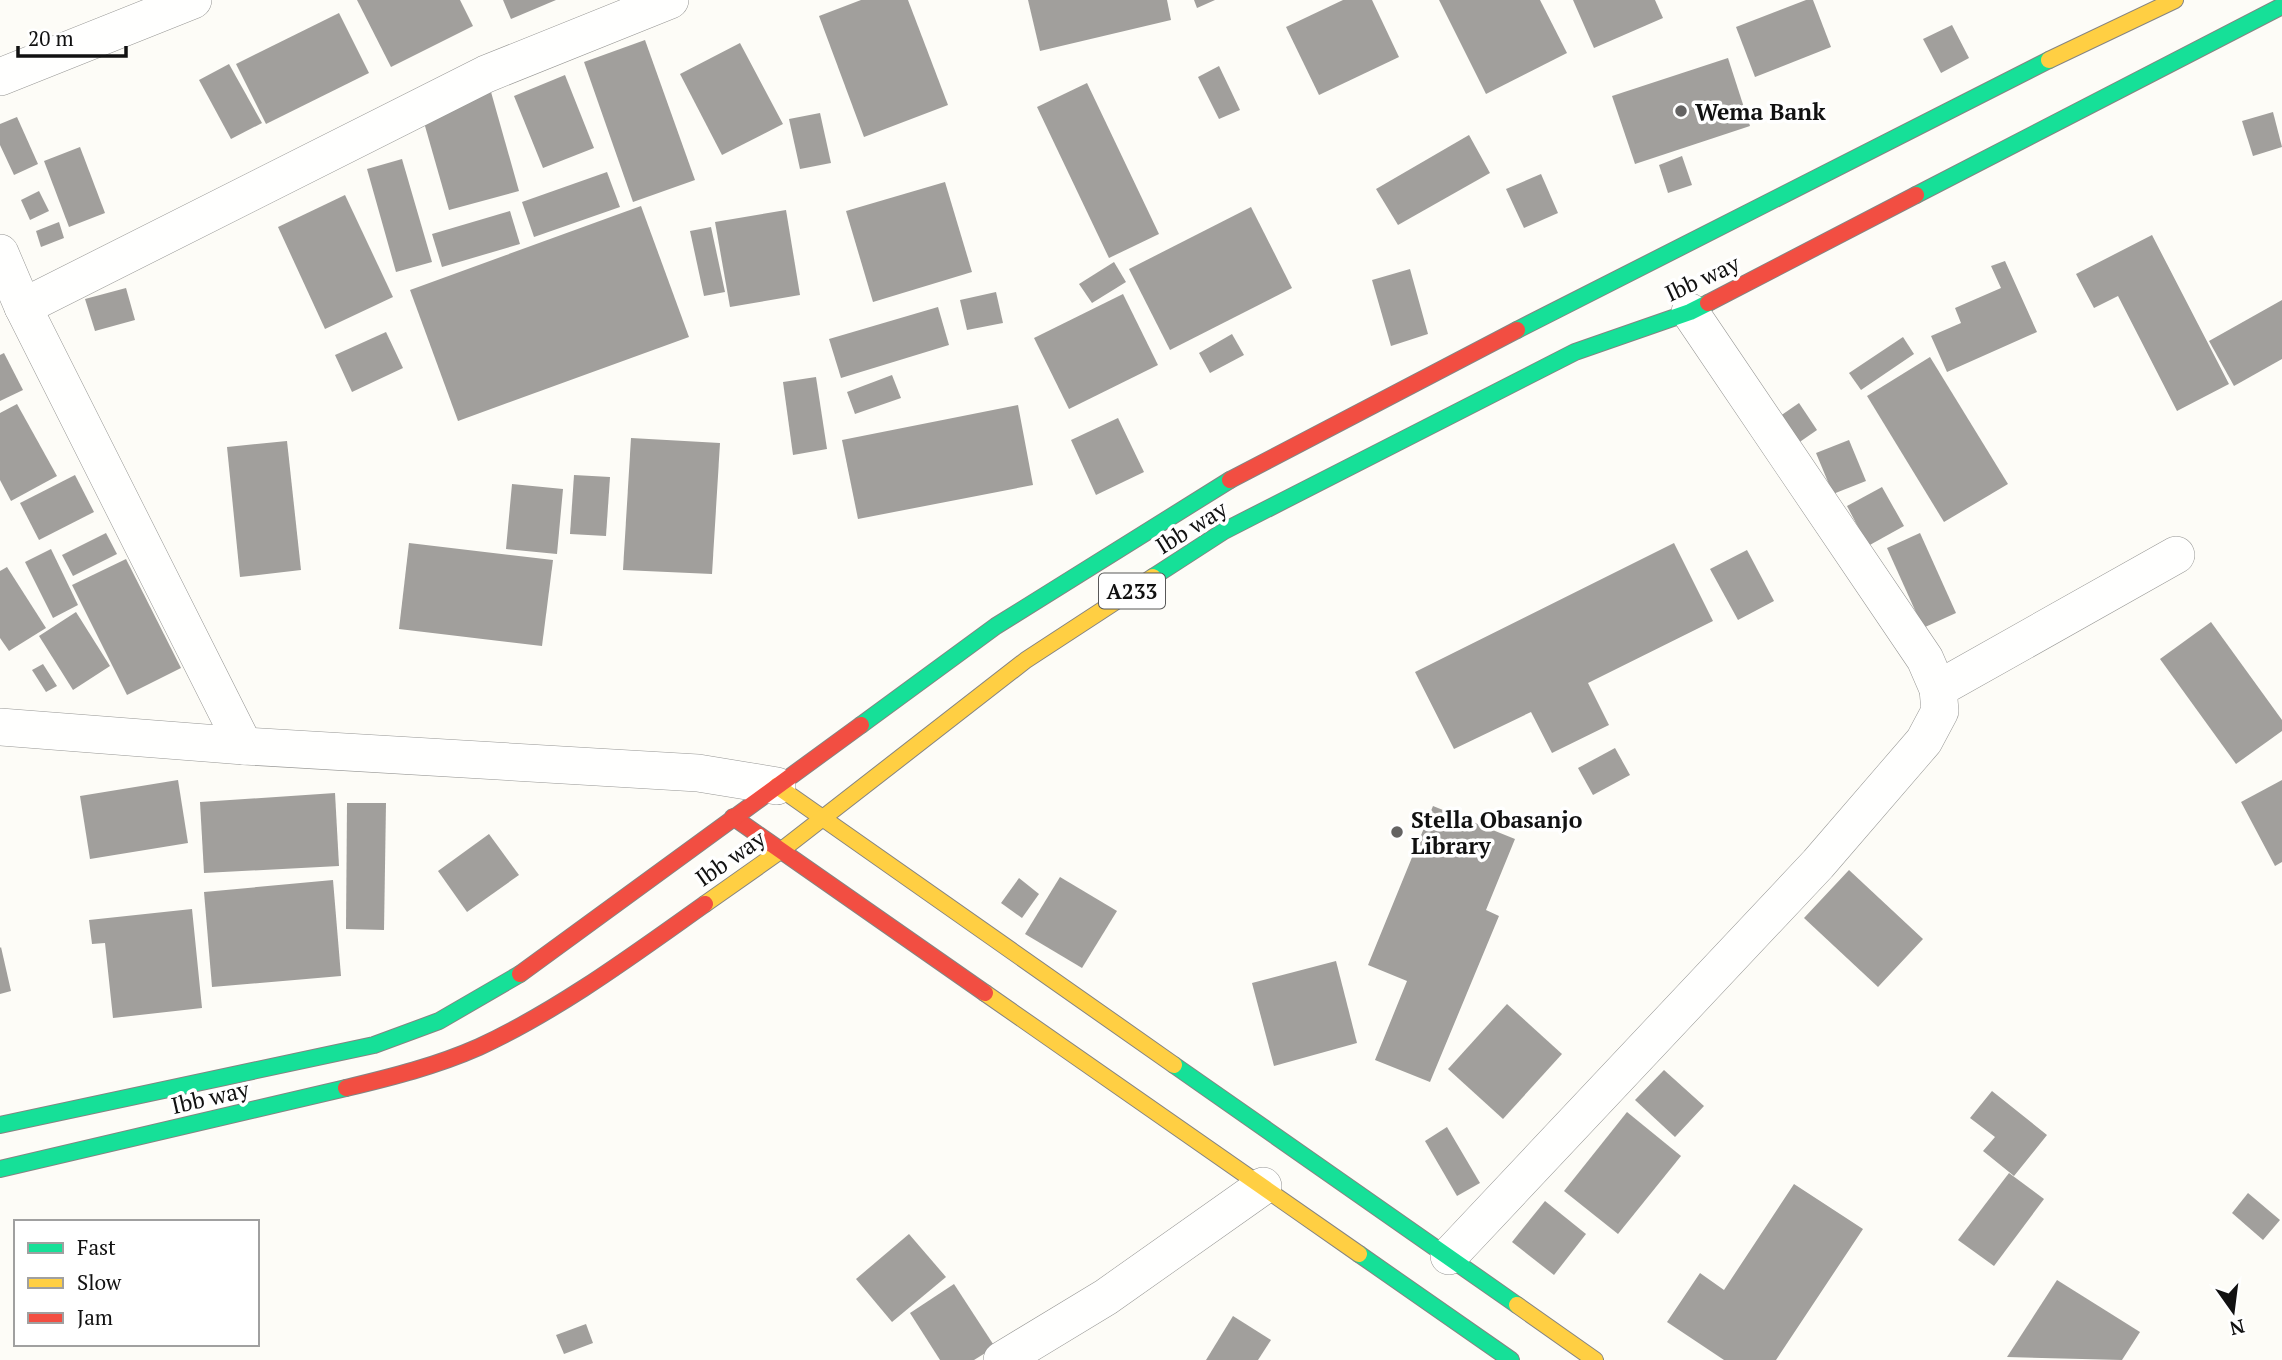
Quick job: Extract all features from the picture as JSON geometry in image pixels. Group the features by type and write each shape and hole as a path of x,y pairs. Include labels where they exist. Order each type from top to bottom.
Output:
{"main road":[{"name":"A233","path":"0,1125 374,1045 439,1021 514,979 996,626 1202,494 1531,322 1688,245 2004,82 2175,0"},
{"name":"Ibb way","path":"0,1169 410,1073 478,1046 536,1017 634,953 783,849 820,817 1026,660 1224,531 1575,352 1690,312 2282,6"},
{"path":"778,786 1595,1360"},
{"path":"733,817 783,849 1511,1360"}],"street":[{"path":"0,77 193,0"},
{"path":"23,307 486,74 670,0"},
{"path":"0,253 23,307 244,746"},
{"path":"1449,1256 1818,864 1924,741 1940,711 1938,689 1925,659 1690,312"},
{"path":"1938,689 2176,555"},
{"path":"0,727 244,746 698,773 778,786"},
{"path":"698,773 733,817"},
{"path":"1002,1360 1106,1297 1263,1186"}],"building":[{"path":"357,0 460,0 473,26 391,67"},
{"path":"503,0 556,0 511,19"},
{"path":"861,0 908,0 948,105 864,137 819,16"},
{"path":"1028,0 1167,0 1171,20 1040,51"},
{"path":"1194,0 1215,0 1197,8"},
{"path":"1343,0 1372,0 1399,57 1319,95 1286,27"},
{"path":"1439,0 1540,0 1567,53 1486,94"},
{"path":"1573,0 1655,0 1663,18 1594,48"},
{"path":"1806,0 1813,0 1831,47 1755,77 1736,27"},
{"path":"339,13 369,73 266,124 236,64"},
{"path":"1952,25 1969,58 1941,73 1923,39"},
{"path":"645,40 695,180 633,202 584,62"},
{"path":"740,43 783,124 722,155 680,74"},
{"name":"Wema Bank","path":"1728,58 1750,126 1635,164 1612,96"},
{"path":"229,64 262,123 231,139 199,80"},
{"path":"1219,66 1240,110 1219,119 1198,77"},
{"path":"565,75 594,148 543,168 514,96"},
{"path":"1087,83 1159,234 1109,258 1037,107"},
{"path":"491,92 519,191 449,210 421,112"},
{"path":"2273,112 2282,147 2253,156 2242,121"},
{"path":"820,113 831,163 800,169 789,119"},
{"path":"17,117 38,164 14,175 0,145 0,124"},
{"path":"1469,135 1490,173 1398,225 1376,189"},
{"path":"80,147 105,213 69,227 44,161"},
{"path":"1682,156 1692,185 1668,193 1659,165"},
{"path":"402,159 432,262 396,272 367,169"},
{"path":"607,172 620,207 534,237 522,202"},
{"path":"1541,174 1558,213 1524,228 1506,189"},
{"path":"945,182 972,272 873,302 846,211"},
{"path":"39,191 49,211 30,220 21,200"},
{"path":"345,195 393,297 325,329 278,227"},
{"path":"641,206 689,337 458,421 410,290"},
{"path":"1251,207 1292,288 1170,350 1129,269"},
{"path":"786,210 800,295 730,307 715,222"},
{"path":"510,211 520,244 442,267 432,234"},
{"path":"59,222 64,238 41,247 36,231"},
{"path":"711,227 725,292 704,296 690,231"},
{"path":"2152,235 2229,384 2177,411 2118,296 2094,308 2076,274"},
{"path":"2005,261 2037,332 1947,372 1931,336 1961,323 1955,308 2001,288 1991,266"},
{"path":"1114,262 1126,282 1092,303 1079,284"},
{"path":"1410,269 1428,334 1391,346 1372,280"},
{"path":"126,288 135,320 95,331 85,299"},
{"path":"996,292 1003,323 967,330 960,300"},
{"path":"1123,294 1158,365 1069,409 1034,338"},
{"path":"2282,300 2282,359 2234,386 2209,341"},
{"path":"938,307 949,345 841,378 829,339"},
{"path":"386,332 403,368 352,392 335,355"},
{"path":"1232,334 1244,355 1210,373 1199,353"},
{"path":"1903,337 1914,354 1861,390 1849,373"},
{"path":"4,353 23,390 0,401 0,355"},
{"path":"1930,357 2008,484 1944,522 1867,396"},
{"path":"892,375 901,398 855,414 847,392"},
{"path":"816,377 827,449 793,455 783,382"},
{"path":"1799,403 1817,430 1791,448 1773,421"},
{"path":"17,404 57,476 11,501 0,480 0,413"},
{"path":"1018,405 1033,485 858,519 842,440"},
{"path":"1118,418 1144,472 1096,495 1071,440"},
{"path":"631,438 720,443 712,574 623,570"},
{"path":"1849,440 1866,481 1833,494 1816,453"},
{"path":"287,441 301,570 240,577 227,447"},
{"path":"75,475 94,512 39,540 20,503"},
{"path":"574,475 610,477 606,536 570,534"},
{"path":"512,484 563,489 557,554 506,549"},
{"path":"1882,487 1904,526 1868,546 1847,506"},
{"path":"106,533 117,554 73,576 62,555"},
{"path":"1920,533 1956,613 1923,628 1887,548"},
{"path":"409,543 553,560 542,646 399,629"},
{"path":"1674,543 1713,621 1588,683 1609,725 1552,753 1531,712 1454,749 1415,672"},
{"path":"51,549 78,605 53,618 25,562"},
{"path":"1747,550 1774,601 1738,620 1710,569"},
{"path":"126,559 181,668 127,695 72,585"},
{"path":"7,567 46,628 9,651 0,638 0,571"},
{"path":"76,612 110,666 73,690 39,636"},
{"path":"2211,622 2282,720 2282,731 2236,764 2160,659"},
{"path":"43,664 57,686 46,692 32,670"},
{"path":"1615,748 1630,775 1593,795 1578,768"},
{"path":"178,780 188,843 90,859 80,796"},
{"path":"2282,780 2282,862 2275,866 2241,802"},
{"path":"335,793 339,866 204,873 200,802"},
{"path":"347,803 386,803 384,930 346,929"},
{"path":"1433,806 1515,839 1486,910 1499,916 1430,1082 1375,1060 1407,981 1368,965"},
{"path":"489,834 519,875 467,912 438,871"},
{"path":"1849,870 1923,939 1878,987 1804,918"},
{"path":"1060,877 1117,911 1082,968 1025,934"},
{"path":"1019,878 1039,894 1022,918 1001,903"},
{"path":"333,880 341,976 212,987 204,892"},
{"path":"192,909 202,1008 113,1018 105,943 92,944 89,920"},
{"path":"0,948 11,991 0,994"},
{"path":"1336,961 1357,1043 1274,1066 1252,983"},
{"path":"1507,1004 1562,1054 1503,1119 1448,1069"},
{"path":"1664,1070 1704,1106 1675,1137 1635,1100"},
{"path":"1992,1091 2047,1135 2014,1176 1983,1151 1995,1137 1970,1118"},
{"path":"1627,1112 1681,1156 1618,1234 1564,1191"},
{"path":"1447,1127 1480,1183 1457,1196 1425,1141"},
{"path":"2009,1173 2044,1199 1994,1266 1958,1240"},
{"path":"1794,1184 1863,1229 1776,1360 1724,1360 1667,1322 1700,1273 1724,1290"},
{"path":"2248,1193 2280,1220 2263,1240 2232,1213"},
{"path":"1545,1201 1586,1234 1554,1275 1512,1242"},
{"path":"909,1234 946,1277 892,1322 856,1279"},
{"path":"2057,1280 2140,1332 2122,1360 2007,1357"},
{"path":"954,1284 995,1347 974,1360 940,1360 910,1313"},
{"path":"1233,1316 1271,1340 1258,1360 1206,1360"},
{"path":"586,1324 593,1343 564,1354 556,1335"}],"traffic: fast":[{"path":"1916,195 2282,6"},
{"path":"1517,330 2049,60"},
{"path":"1153,577 1224,531 1575,352 1690,312 1708,303"},
{"path":"861,725 996,626 1230,480"},
{"path":"0,1125 374,1045 439,1021 520,974"},
{"path":"1174,1065 1517,1305"},
{"path":"0,1169 346,1088"},
{"path":"1359,1254 1511,1360"}],"traffic: slow":[{"path":"2049,60 2175,0"},
{"path":"705,904 783,849 1026,660 1153,577"},
{"path":"777,786 1174,1065"},
{"path":"985,993 1359,1254"},
{"path":"1517,1305 1595,1360"}],"traffic: jam":[{"path":"1708,303 1916,195"},
{"path":"1230,480 1517,330"},
{"path":"520,974 861,725"},
{"path":"733,817 985,993"},
{"path":"346,1088 447,1060 509,1032 595,981 705,904"}],"place":[{"name":"Wema Bank","path":"1681,111"},
{"name":"Stella Obasanjo Library","path":"1397,832"}]}
